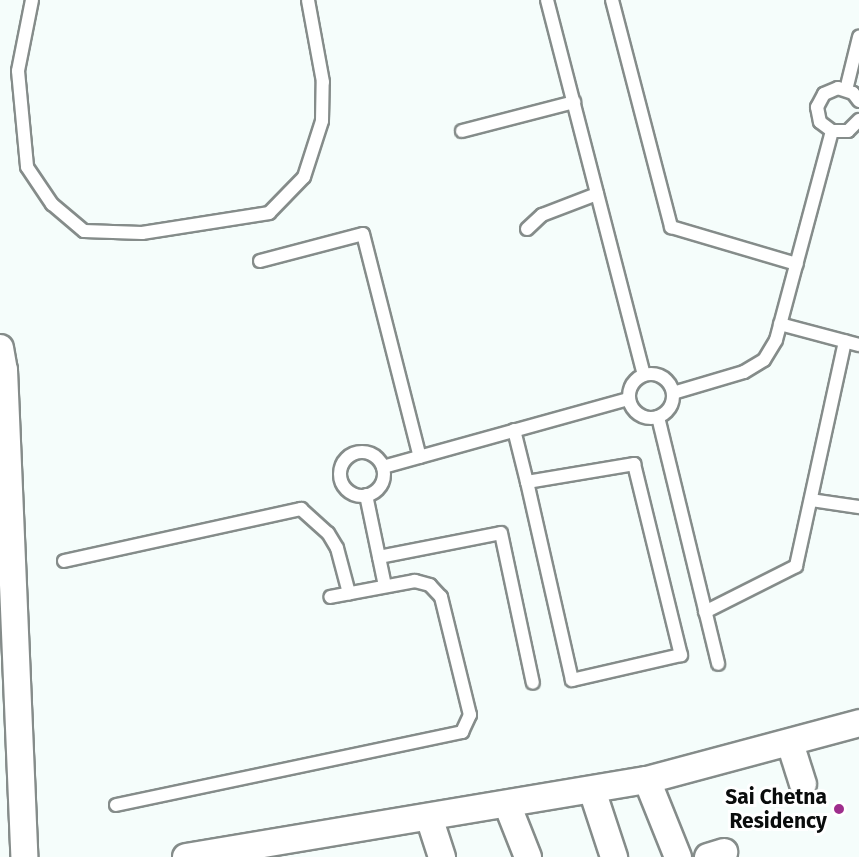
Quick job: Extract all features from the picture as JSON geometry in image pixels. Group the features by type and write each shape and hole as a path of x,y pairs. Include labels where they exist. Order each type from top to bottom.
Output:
{"street":[{"path":"0,348 4,370 7,622 24,857"},
{"path":"186,857 647,780 859,723"},
{"path":"790,743 803,784"},
{"path":"647,780 678,857"},
{"path":"592,790 614,857"},
{"path":"507,804 528,857"},
{"path":"429,817 442,857"}],"lane":[{"path":"32,0 18,71 27,167 52,204 84,231 142,233 268,213 304,177 322,121 323,82 308,0"},
{"path":"547,0 644,375"},
{"path":"612,0 671,227 796,264"},
{"path":"846,90 859,38"},
{"path":"859,101 846,90 831,90 820,100 820,122 832,131 848,131 859,120"},
{"path":"462,131 574,102"},
{"path":"673,393 744,372 764,360 780,324 832,131"},
{"path":"527,229 542,215 597,194"},
{"path":"260,261 363,234 420,457"},
{"path":"780,324 859,345"},
{"path":"705,612 796,566 846,341"},
{"path":"644,375 659,376 673,393 669,408 658,417 642,417 629,399 632,385 644,375"},
{"path":"383,467 629,399"},
{"path":"658,417 718,664"},
{"path":"514,430 572,680 681,655 634,464 527,482"},
{"path":"367,452 383,467 383,482 366,495 351,492 342,481 346,459 367,452"},
{"path":"366,495 385,586"},
{"path":"811,500 859,507"},
{"path":"64,561 301,508 328,533 337,549 349,593"},
{"path":"379,557 501,533 533,683"},
{"path":"116,805 462,732 470,715 441,597 430,585 416,581 330,597"}],"place":[{"name":"Sai Chetna Residency","path":"839,809"}]}
